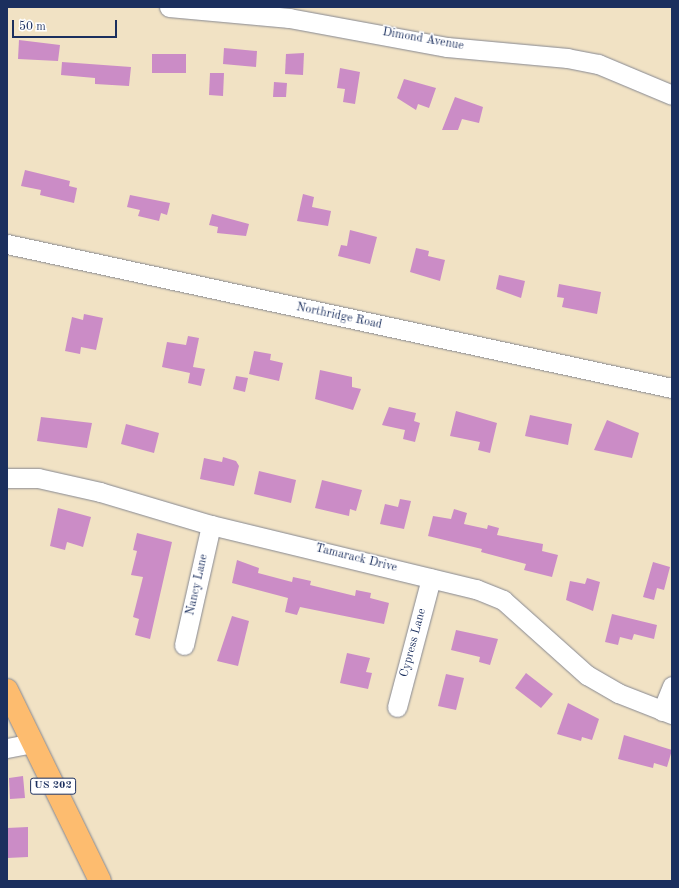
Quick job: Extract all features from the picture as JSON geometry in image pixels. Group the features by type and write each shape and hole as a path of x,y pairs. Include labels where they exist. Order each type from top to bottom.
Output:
{"main road":[{"name":"US 202","path":"7,690 100,881"}],"street":[{"name":"Dimond Avenue","path":"169,7 289,18 447,47 567,58 598,64 672,95"},
{"name":"Northridge Road","path":"7,244 672,388"},
{"name":"Tamarack Drive","path":"7,478 38,478 100,492 211,525 431,578 502,600 587,675 618,693 667,713"},
{"name":"Nancy Lane","path":"184,645 211,525"},
{"name":"Cypress Lane","path":"397,707 431,578"},
{"path":"667,713 672,686"},
{"path":"7,748 32,743"}],"building":[{"path":"19,40 60,45 58,61 18,59"},
{"path":"224,48 257,51 256,67 223,64"},
{"path":"304,53 303,75 285,74 286,54"},
{"path":"152,54 186,54 186,73 152,73"},
{"path":"62,62 131,67 129,86 95,84 95,78 61,75"},
{"path":"340,68 360,72 355,104 343,102 345,89 337,88"},
{"path":"210,73 224,73 223,96 209,95"},
{"path":"404,79 436,88 429,108 418,104 416,110 397,98"},
{"path":"274,82 287,83 286,97 273,97"},
{"path":"455,97 483,107 479,123 462,119 458,130 442,130"},
{"path":"25,170 70,181 69,186 77,188 74,203 40,195 41,190 21,186"},
{"path":"303,194 314,197 312,207 331,211 328,226 297,221"},
{"path":"130,195 170,203 167,215 161,213 159,221 138,216 140,210 127,207"},
{"path":"212,214 249,224 246,236 217,233 218,227 209,225"},
{"path":"350,230 377,237 370,264 338,256 341,245 347,246"},
{"path":"416,248 429,251 428,256 445,260 440,281 410,272"},
{"path":"499,275 525,281 521,298 496,289"},
{"path":"559,284 601,292 597,314 562,307 564,298 557,297"},
{"path":"84,314 103,318 96,350 81,347 80,354 65,351 72,317 83,320"},
{"path":"188,336 199,338 193,367 205,369 201,386 188,383 190,373 162,367 167,342 186,345"},
{"path":"254,351 271,354 270,360 283,363 279,381 249,374"},
{"path":"320,370 352,377 352,387 361,389 353,410 315,399"},
{"path":"236,376 248,378 245,392 233,389"},
{"path":"389,407 416,413 414,421 420,423 415,442 403,439 405,430 382,425"},
{"path":"456,411 497,423 490,453 478,450 480,442 450,436"},
{"path":"530,415 572,424 568,445 525,436"},
{"path":"41,417 92,423 87,448 37,441"},
{"path":"607,420 639,433 632,458 594,450"},
{"path":"126,424 159,433 154,453 121,444"},
{"path":"223,457 236,461 239,466 234,486 200,479 204,458 222,462"},
{"path":"259,471 296,480 291,503 254,494"},
{"path":"322,480 362,490 356,511 350,509 349,516 315,508"},
{"path":"400,499 411,501 404,529 380,524 385,504 398,507"},
{"path":"58,508 91,517 83,547 67,542 65,550 50,546"},
{"path":"454,509 467,513 464,524 487,529 488,525 499,528 497,535 543,544 542,551 558,555 552,577 524,570 526,564 481,552 482,549 428,536 433,516 451,519"},
{"path":"137,533 172,542 150,639 135,635 139,619 133,617 143,577 131,575 137,551 133,550"},
{"path":"237,560 259,568 258,573 292,582 293,577 311,581 310,585 355,596 356,590 371,593 370,598 389,603 384,624 300,607 297,615 285,612 288,598 232,583"},
{"path":"653,562 670,567 664,590 657,588 654,600 643,597"},
{"path":"587,578 600,582 593,611 566,600 570,581 585,584"},
{"path":"612,614 657,625 654,639 634,634 632,640 620,637 618,645 605,642"},
{"path":"232,616 249,621 238,666 217,661"},
{"path":"456,630 498,639 490,665 479,662 480,657 451,650"},
{"path":"347,653 370,658 366,672 372,673 368,689 340,683"},
{"path":"526,673 553,694 541,708 515,688"},
{"path":"446,674 464,678 456,710 438,706"},
{"path":"568,703 599,719 592,740 582,737 581,741 557,734"},
{"path":"624,735 672,750 667,767 654,763 653,768 618,759"},
{"path":"23,776 25,798 10,799 9,778"},
{"path":"28,827 28,857 7,858 7,828"}]}
